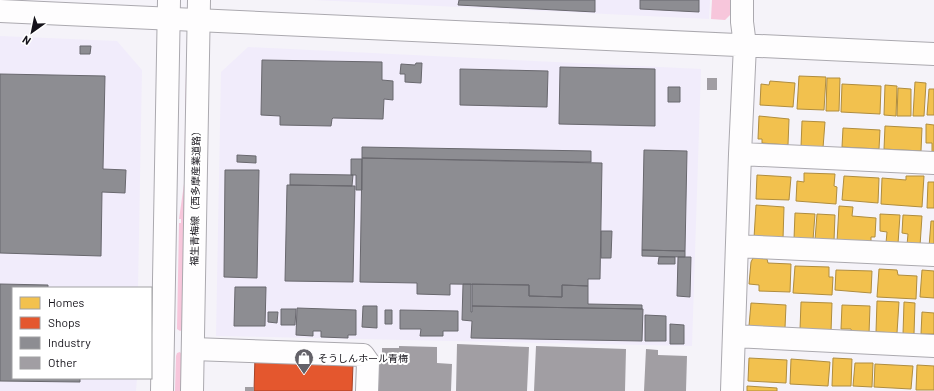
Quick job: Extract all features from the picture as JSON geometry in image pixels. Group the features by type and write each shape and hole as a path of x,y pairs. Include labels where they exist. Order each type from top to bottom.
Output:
{"street":[{"path":"732,391 745,45 742,22 742,0"},
{"path":"162,391 168,9"},
{"path":"0,11 198,10 745,45 934,54"},
{"name":"福生青梅線（西多摩産業道路）","path":"192,391 198,10"},
{"path":"740,154 934,163"},
{"path":"737,246 934,255"},
{"path":"734,336 934,346"},
{"path":"163,341 193,346 363,355 368,362 367,391"}],"shaded area":[{"path":"314,0 710,0 709,19"},
{"path":"712,0 734,0 734,11 725,20 711,19"},
{"path":"0,36 117,41 142,70 138,287 12,287 12,379 137,379 136,391 0,391"},
{"path":"248,47 701,69 692,346 216,336 221,72"},
{"path":"187,72 182,330 180,331 177,329 179,223 181,223 181,219 179,219 184,184"},
{"path":"180,352 182,355 181,391 175,391 176,356 177,353"}],"building: Homes":[{"path":"799,76 826,77 824,110 797,109"},
{"path":"827,78 840,78 839,111 826,111"},
{"path":"770,81 795,83 793,107 760,105 761,84 769,85"},
{"path":"915,82 926,83 924,116 913,116"},
{"path":"842,84 881,86 880,114 841,112"},
{"path":"885,85 897,86 896,116 884,115"},
{"path":"898,88 911,89 911,116 897,116"},
{"path":"929,89 934,89 934,115 927,115"},
{"path":"759,116 789,119 788,145 762,143 762,139 758,139"},
{"path":"802,121 825,122 823,148 801,147"},
{"path":"926,124 934,125 934,153 932,153 932,143 926,143"},
{"path":"885,126 922,128 921,151 884,149"},
{"path":"843,128 880,130 879,149 842,147"},
{"path":"804,173 835,174 834,186 837,187 836,204 796,201 797,181 804,182"},
{"path":"757,175 791,177 789,200 756,199"},
{"path":"844,176 879,178 878,203 842,200"},
{"path":"906,176 924,176 922,207 881,204 882,178 906,180"},
{"path":"928,182 934,182 934,208 927,208"},
{"path":"756,205 784,207 783,239 754,238"},
{"path":"839,206 853,207 852,216 876,218 875,237 871,237 871,244 837,242"},
{"path":"795,213 815,214 813,240 794,239"},
{"path":"817,214 835,215 834,241 815,240"},
{"path":"880,214 900,215 898,244 886,243 887,232 880,231"},
{"path":"903,215 922,216 920,246 907,245 908,234 902,233"},
{"path":"931,221 934,221 934,247 929,247"},
{"path":"753,258 767,259 768,263 791,264 790,292 759,291 759,285 749,284 751,262"},
{"path":"795,266 829,267 829,277 833,277 832,295 793,293"},
{"path":"879,269 897,270 898,275 917,276 916,299 877,297"},
{"path":"836,270 872,271 871,293 835,290"},
{"path":"922,270 934,271 934,298 920,297"},
{"path":"877,301 899,302 897,333 876,332"},
{"path":"801,302 832,303 831,332 800,330"},
{"path":"904,302 915,303 914,334 903,334"},
{"path":"751,303 786,305 785,328 749,326"},
{"path":"842,305 870,306 869,334 852,333 851,329 841,329"},
{"path":"922,312 934,313 934,334 921,334"},
{"path":"749,358 787,360 786,383 748,381"},
{"path":"833,358 852,359 851,386 832,386"},
{"path":"791,359 830,362 828,386 790,384"},
{"path":"855,363 873,363 872,387 853,386"},
{"path":"875,364 913,366 911,389 874,387"},
{"path":"917,365 934,366 934,390 916,390"},
{"path":"747,386 777,388 777,391 747,391"}],"building: Shops":[{"name":"そうしんホール青梅","path":"255,357 353,364 352,391 254,391"}],"building: Industry":[{"path":"459,0 595,0 595,12 458,5"},
{"path":"640,0 699,0 699,12 640,9"},
{"path":"80,46 91,46 90,54 80,54"},
{"path":"262,60 382,62 382,80 393,81 393,100 384,99 383,119 333,118 331,126 280,125 280,116 261,115"},
{"path":"416,63 422,63 421,83 405,82 405,74 400,74 401,64 415,65"},
{"path":"560,67 655,69 655,126 559,124"},
{"path":"460,69 548,71 547,107 460,105"},
{"path":"0,74 105,76 103,169 126,170 125,193 102,192 101,256 0,253"},
{"path":"668,87 680,87 680,102 668,102"},
{"path":"362,147 591,151 591,162 362,158"},
{"path":"644,150 687,151 685,251 642,250"},
{"path":"237,155 256,156 256,163 237,162"},
{"path":"362,158 602,163 600,279 588,279 588,286 562,285 562,297 529,296 529,285 450,284 450,295 417,294 417,283 360,282"},
{"path":"351,159 362,159 362,190 356,190 356,175 351,175"},
{"path":"225,170 259,170 257,278 224,277"},
{"path":"290,174 353,175 352,186 290,185"},
{"path":"287,185 355,186 353,282 285,281"},
{"path":"601,231 612,231 611,258 601,258"},
{"path":"642,250 685,251 685,257 642,256"},
{"path":"659,257 675,257 675,264 658,264"},
{"path":"678,257 691,257 690,297 677,296"},
{"path":"0,284 48,285 48,287 12,287 12,379 80,379 80,382 0,381"},
{"path":"463,284 471,284 471,312 472,306 643,309 642,341 471,338 472,321 462,320"},
{"path":"472,284 529,285 529,296 562,297 562,285 588,286 588,304 642,305 642,309 472,306"},
{"path":"235,287 266,287 265,326 234,326"},
{"path":"363,306 377,306 377,328 362,327"},
{"path":"297,308 356,310 356,335 348,335 348,338 321,337 321,331 313,331 313,336 296,335"},
{"path":"281,309 296,309 295,325 281,325"},
{"path":"385,310 392,310 392,324 385,324"},
{"path":"400,310 458,311 458,331 443,331 443,336 420,336 421,329 400,329"},
{"path":"268,312 278,312 277,323 268,322"},
{"path":"645,315 666,316 666,341 645,341"},
{"path":"670,324 684,325 684,344 670,344"}],"building: Other":[{"path":"707,78 717,78 717,90 707,90"},
{"path":"457,344 529,347 527,391 456,391"},
{"path":"399,346 437,347 437,363 452,364 451,391 376,391 377,361 399,362 399,357 382,357 382,348 399,348"},
{"path":"536,346 626,349 625,391 534,391"},
{"path":"646,349 658,350 658,355 687,356 686,391 644,391"},
{"path":"245,387 254,387 254,391 245,391"}],"place":[{"name":"そうしんホール青梅","path":"304,375"}]}
